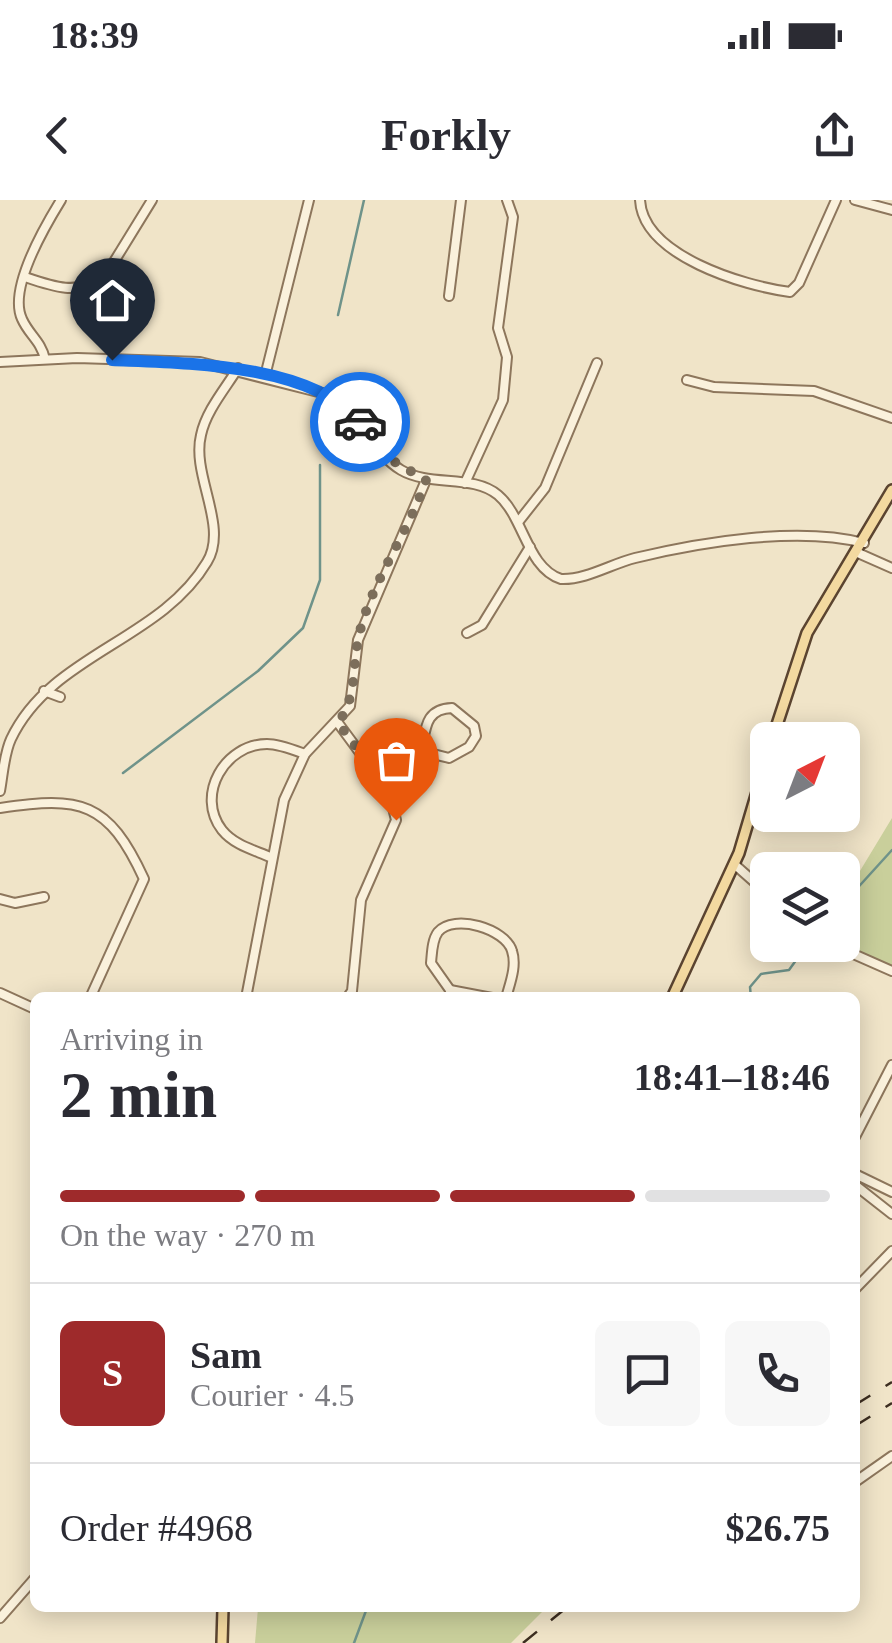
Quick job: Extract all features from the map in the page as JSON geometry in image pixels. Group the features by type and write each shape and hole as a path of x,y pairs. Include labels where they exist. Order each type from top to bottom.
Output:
{"main road":[{"path":"777,722 798,652 892,490"},
{"path":"675,992 734,864 750,813"},
{"path":"222,1643 223,1612"}],"street":[{"path":"46,359 41,341 23,322 18,308 25,276 61,200"},
{"path":"25,276 59,289 92,285 104,278 152,200"},
{"path":"265,376 309,200"},
{"path":"449,296 460,200"},
{"path":"465,483 505,389 506,357 498,328 512,217 508,200"},
{"path":"640,200 650,228 687,260 790,292 800,284 836,200"},
{"path":"854,200 892,210"},
{"path":"0,362 200,362 238,368 344,403 388,458 426,480 465,483 496,493 552,576 570,580 662,552 814,534 861,548 892,568"},
{"path":"518,521 545,488 597,363"},
{"path":"0,791 10,740 44,690 168,609 208,560 214,538 199,455 200,436 238,368"},
{"path":"687,380 714,387 814,391 892,418"},
{"path":"247,992 284,800 306,754 350,706 358,640 426,480"},
{"path":"467,633 482,624 530,546"},
{"path":"44,690 60,697"},
{"path":"366,756 386,750 421,750 449,758 459,754 476,736 474,726 467,715 452,708 434,711 428,717 421,750"},
{"path":"338,723 390,792 396,820 361,900 352,992"},
{"path":"270,857 236,842 221,829 212,805 216,778 226,761 241,750 266,744 306,754"},
{"path":"0,808 55,800 88,806 114,826 131,851 144,880 93,992"},
{"path":"734,864 750,878"},
{"path":"0,899 15,903 44,897"},
{"path":"448,992 431,963 433,944 449,924 462,922 505,938 512,950 513,971 508,992"},
{"path":"860,957 892,971"},
{"path":"0,994 30,1007"},
{"path":"860,1127 892,1065"},
{"path":"860,1176 892,1192"},
{"path":"860,1188 892,1214"},
{"path":"860,1284 892,1251"},
{"path":"860,1478 892,1456"},
{"path":"0,1618 30,1584"}],"green space":[{"path":"892,818 892,968 860,954 860,871"},
{"path":"258,1612 542,1612 511,1643 255,1643"}],"waterway":[{"path":"338,315 364,200"},
{"path":"123,773 258,671 303,628 320,580 320,465"},
{"path":"860,885 892,850"},
{"path":"750,992 761,974 789,970 795,962"},
{"path":"354,1643 366,1612"}],"railway":[{"path":"860,1402 892,1382"},
{"path":"860,1423 892,1403"},
{"path":"523,1643 561,1612"}],"way so far":[{"path":"360,422 400,470 426,480 371,602 358,640 350,706 338,723 390,792 396,820"}],"route":[{"path":"112,360 200,362 238,368 326,394 344,403 360,422"}]}
